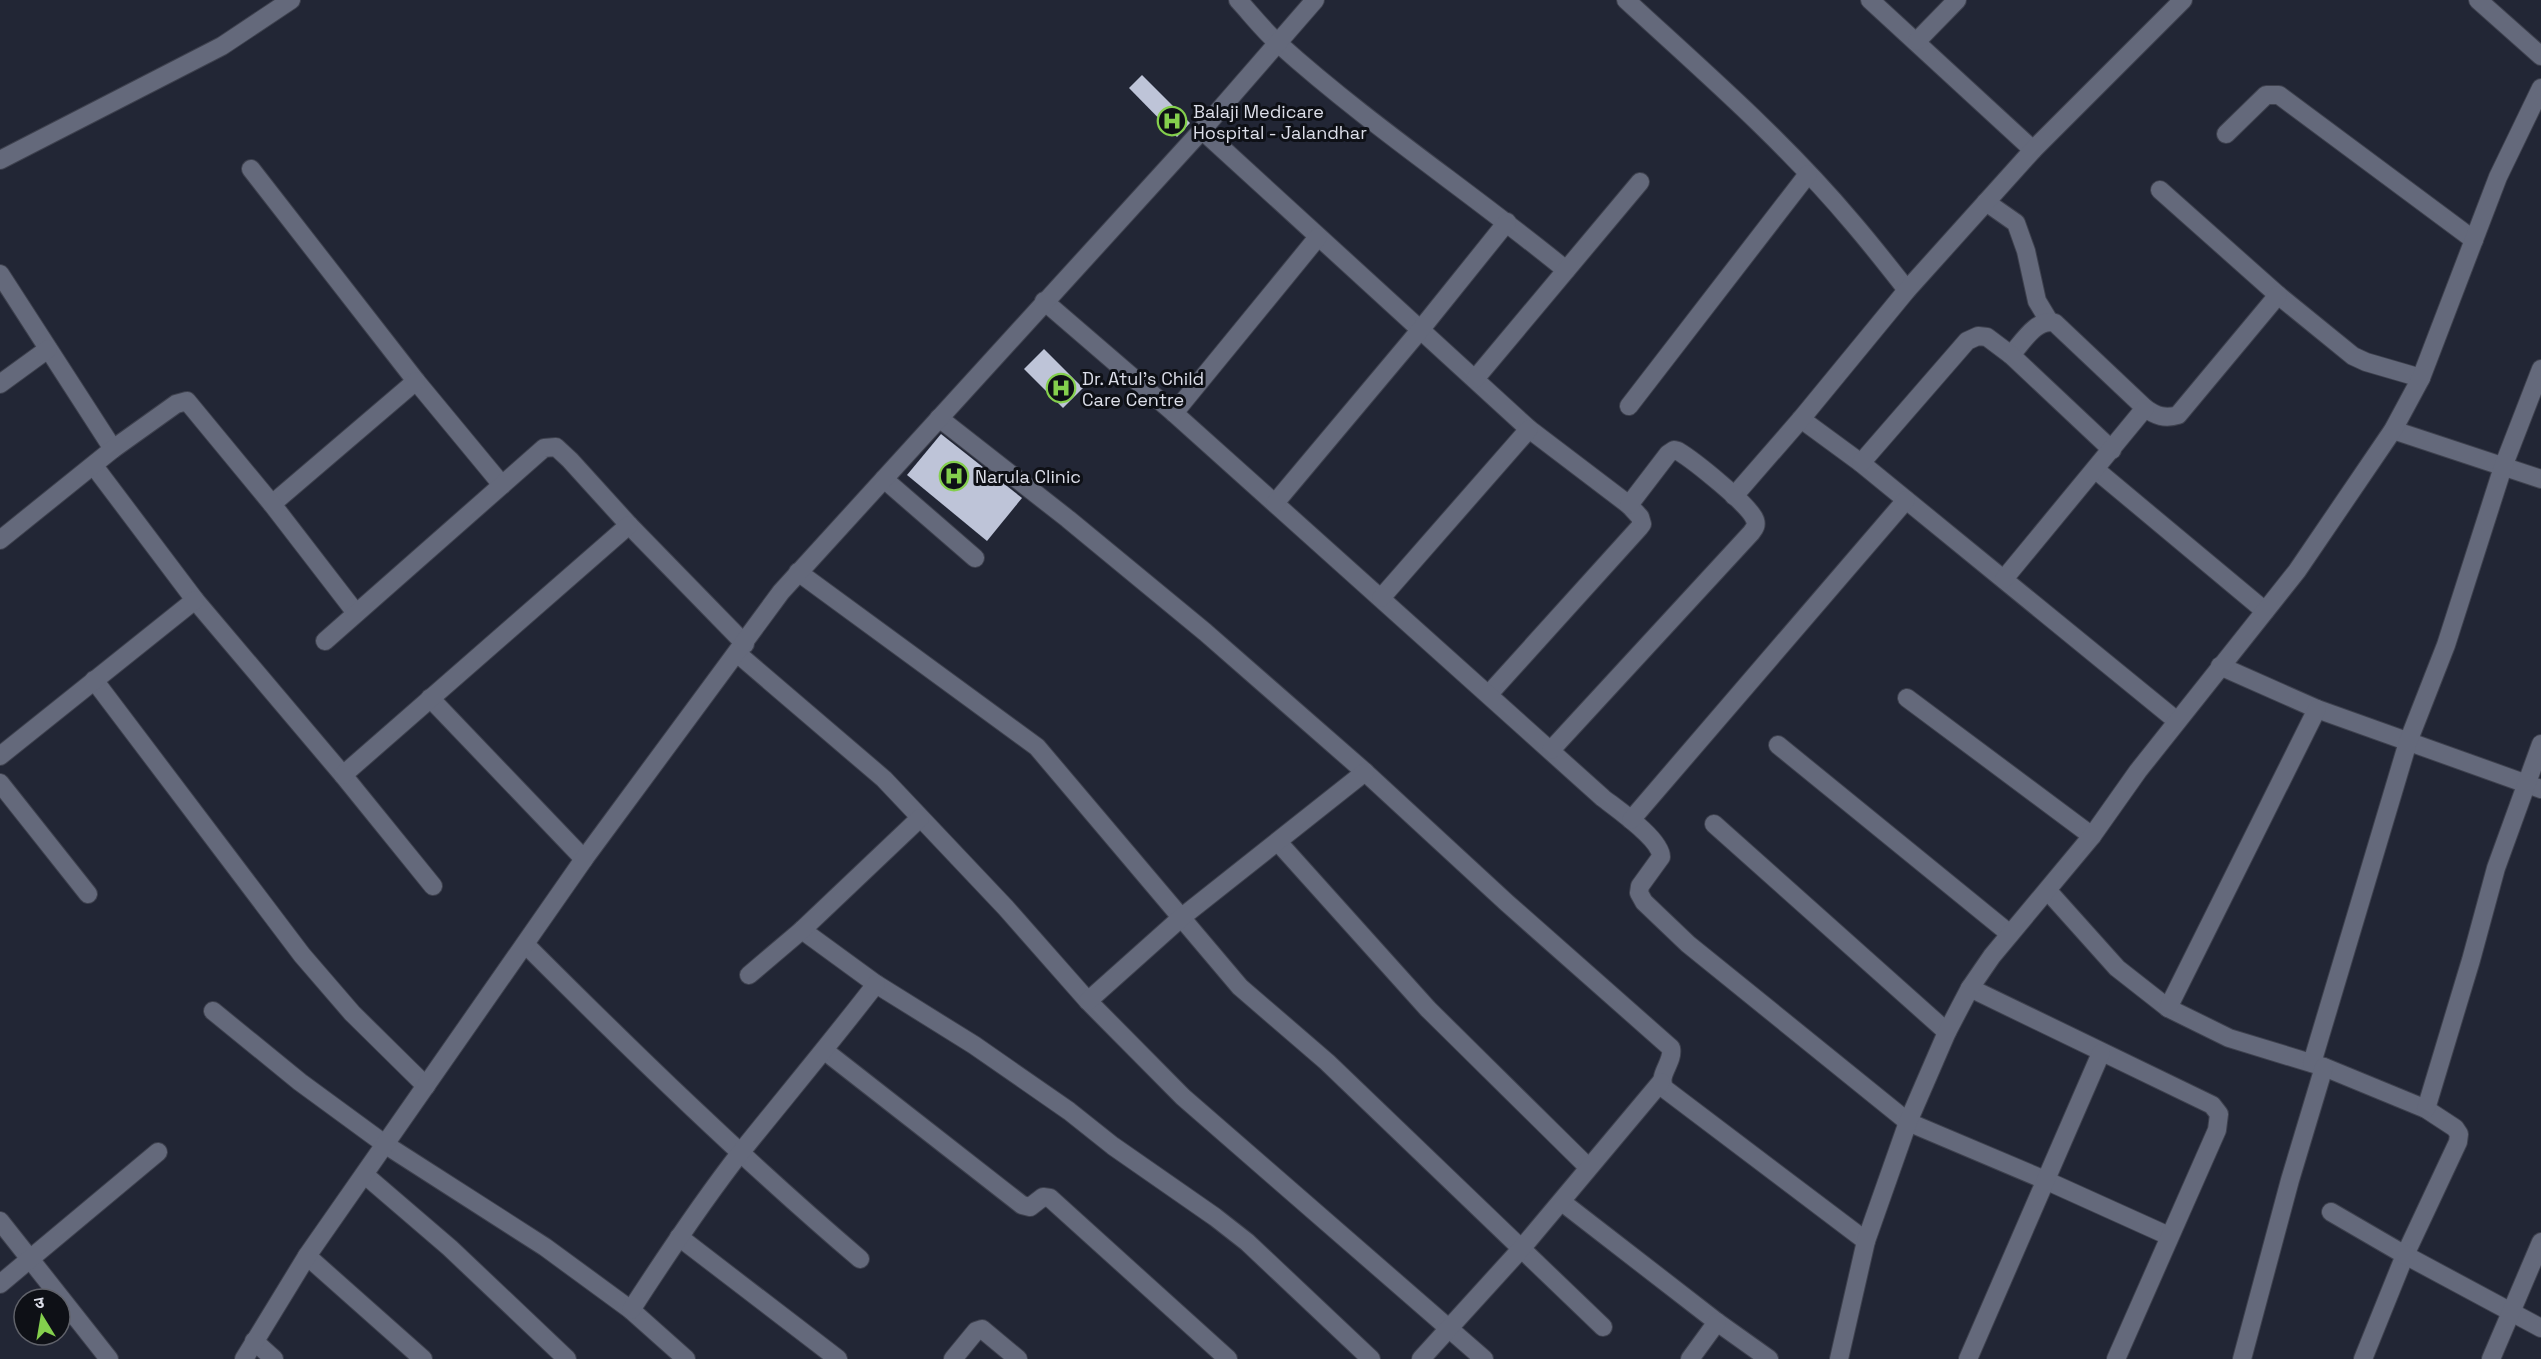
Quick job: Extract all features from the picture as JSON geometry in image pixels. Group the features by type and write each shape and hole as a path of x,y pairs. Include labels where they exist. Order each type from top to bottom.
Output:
{"street":[{"path":"0,160 222,46 291,0"},
{"path":"1238,0 1277,43 1374,122 1507,222 1566,270"},
{"path":"244,1359 307,1256 584,859 798,572 1202,130 1316,0"},
{"path":"1626,0 1736,101 1809,174 1852,221 1907,290"},
{"path":"1870,0 2033,150"},
{"path":"1917,41 1957,0"},
{"path":"2478,0 2541,56"},
{"path":"1734,496 1907,290 1986,202 2033,150 2181,1"},
{"path":"1839,1359 1866,1241 1908,1122 1947,1032 1970,988 2010,934 2092,836 2177,721 2297,571 2393,430 2421,378 2498,177 2541,88"},
{"path":"2226,134 2266,95 2279,95 2474,240"},
{"path":"1202,130 1529,429 1629,505 1642,521 1639,528 1489,694"},
{"path":"251,169 416,381 502,485"},
{"path":"1629,406 1809,174"},
{"path":"1475,379 1640,182"},
{"path":"2160,190 2278,295 2354,356 2366,362 2421,378"},
{"path":"1986,202 2016,223 2026,251 2037,301 2049,321"},
{"path":"1275,503 1421,329 1507,222"},
{"path":"1174,413 1318,237"},
{"path":"0,274 113,449"},
{"path":"2011,355 2040,324 2055,322 2145,408 2163,417 2178,415 2278,295"},
{"path":"1044,301 1174,413 1631,820 1661,852 1658,863 1640,886 1639,892 1644,902 1688,944 1908,1122 2046,1180 2169,1236"},
{"path":"1861,463 1967,341 1978,336 1987,336 2011,355 2112,450"},
{"path":"0,384 48,350"},
{"path":"2242,1359 2318,1065 2408,742 2459,608 2503,467 2541,369"},
{"path":"272,504 416,381"},
{"path":"0,540 113,449 176,404 187,401 272,504 356,613"},
{"path":"2004,579 2145,408"},
{"path":"939,418 1124,563 1365,772 1474,873 1671,1048 1672,1057 1661,1082 1588,1167 1562,1202 1421,1359"},
{"path":"1801,419 1861,463 2177,721"},
{"path":"1381,598 1529,429"},
{"path":"2393,430 2541,480"},
{"path":"325,641 544,448 556,447 741,649 859,757 920,818 1006,908 1088,1001 1183,1097 1484,1359"},
{"path":"1551,750 1754,529 1755,518 1734,496 1683,453 1674,450 1668,454 1629,505"},
{"path":"94,465 195,600 343,775 433,886"},
{"path":"2096,470 2265,611"},
{"path":"884,479 975,558"},
{"path":"1631,820 1906,500"},
{"path":"343,775 629,525"},
{"path":"798,572 1037,747 1240,987 1327,1062 1603,1327"},
{"path":"0,756 195,600"},
{"path":"2220,666 2317,710 2534,786"},
{"path":"94,680 302,955 352,1013 426,1086"},
{"path":"430,698 584,859"},
{"path":"1906,698 2092,836"},
{"path":"2168,1008 2317,710"},
{"path":"2426,1109 2471,960 2496,867 2534,786 2541,744"},
{"path":"1778,745 2010,934"},
{"path":"1088,1001 1182,917 1365,772"},
{"path":"0,783 88,894"},
{"path":"749,975 802,930 920,818"},
{"path":"1714,824 1947,1032"},
{"path":"1278,842 1428,1009 1588,1167"},
{"path":"2048,891 2104,956 2134,983 2168,1008 2229,1038 2318,1065 2426,1109 2455,1128 2459,1134 2458,1142 2405,1255 2363,1359"},
{"path":"802,930 876,984 974,1045 1215,1217 1247,1242 1371,1359"},
{"path":"526,945 612,1031 790,1199 860,1259"},
{"path":"631,1310 679,1237 741,1152 825,1051 876,984"},
{"path":"1970,988 2212,1105 2219,1114 2217,1130 2116,1359"},
{"path":"213,1011 300,1082 386,1145 545,1247 631,1310 686,1359"},
{"path":"825,1051 1022,1205 1030,1207 1043,1197 1050,1198 1228,1359"},
{"path":"1968,1359 2101,1053"},
{"path":"1661,1082 1665,1089 1866,1241"},
{"path":"0,1284 158,1152"},
{"path":"365,1175 450,1248 567,1359"},
{"path":"1562,1202 1717,1322 1769,1359"},
{"path":"2331,1212 2405,1255 2541,1328"},
{"path":"0,1221 105,1357"},
{"path":"679,1237 838,1359"},
{"path":"2491,1359 2541,1242"},
{"path":"307,1256 423,1359"},
{"path":"1690,1359 1717,1322"},
{"path":"953,1359 976,1331 982,1329 1018,1359"},
{"path":"254,1341 274,1359"}],"building":[{"path":"1142,75 1190,123 1177,137 1129,88"},
{"path":"1044,349 1083,388 1063,408 1024,369"},
{"path":"941,434 1022,498 987,541 907,475"}],"place":[{"name":"Balaji Medicare Hospital - Jalandhar","path":"1172,121"},
{"name":"Dr. Atul's Child Care Centre","path":"1061,388"},
{"name":"Narula Clinic","path":"954,476"}]}
